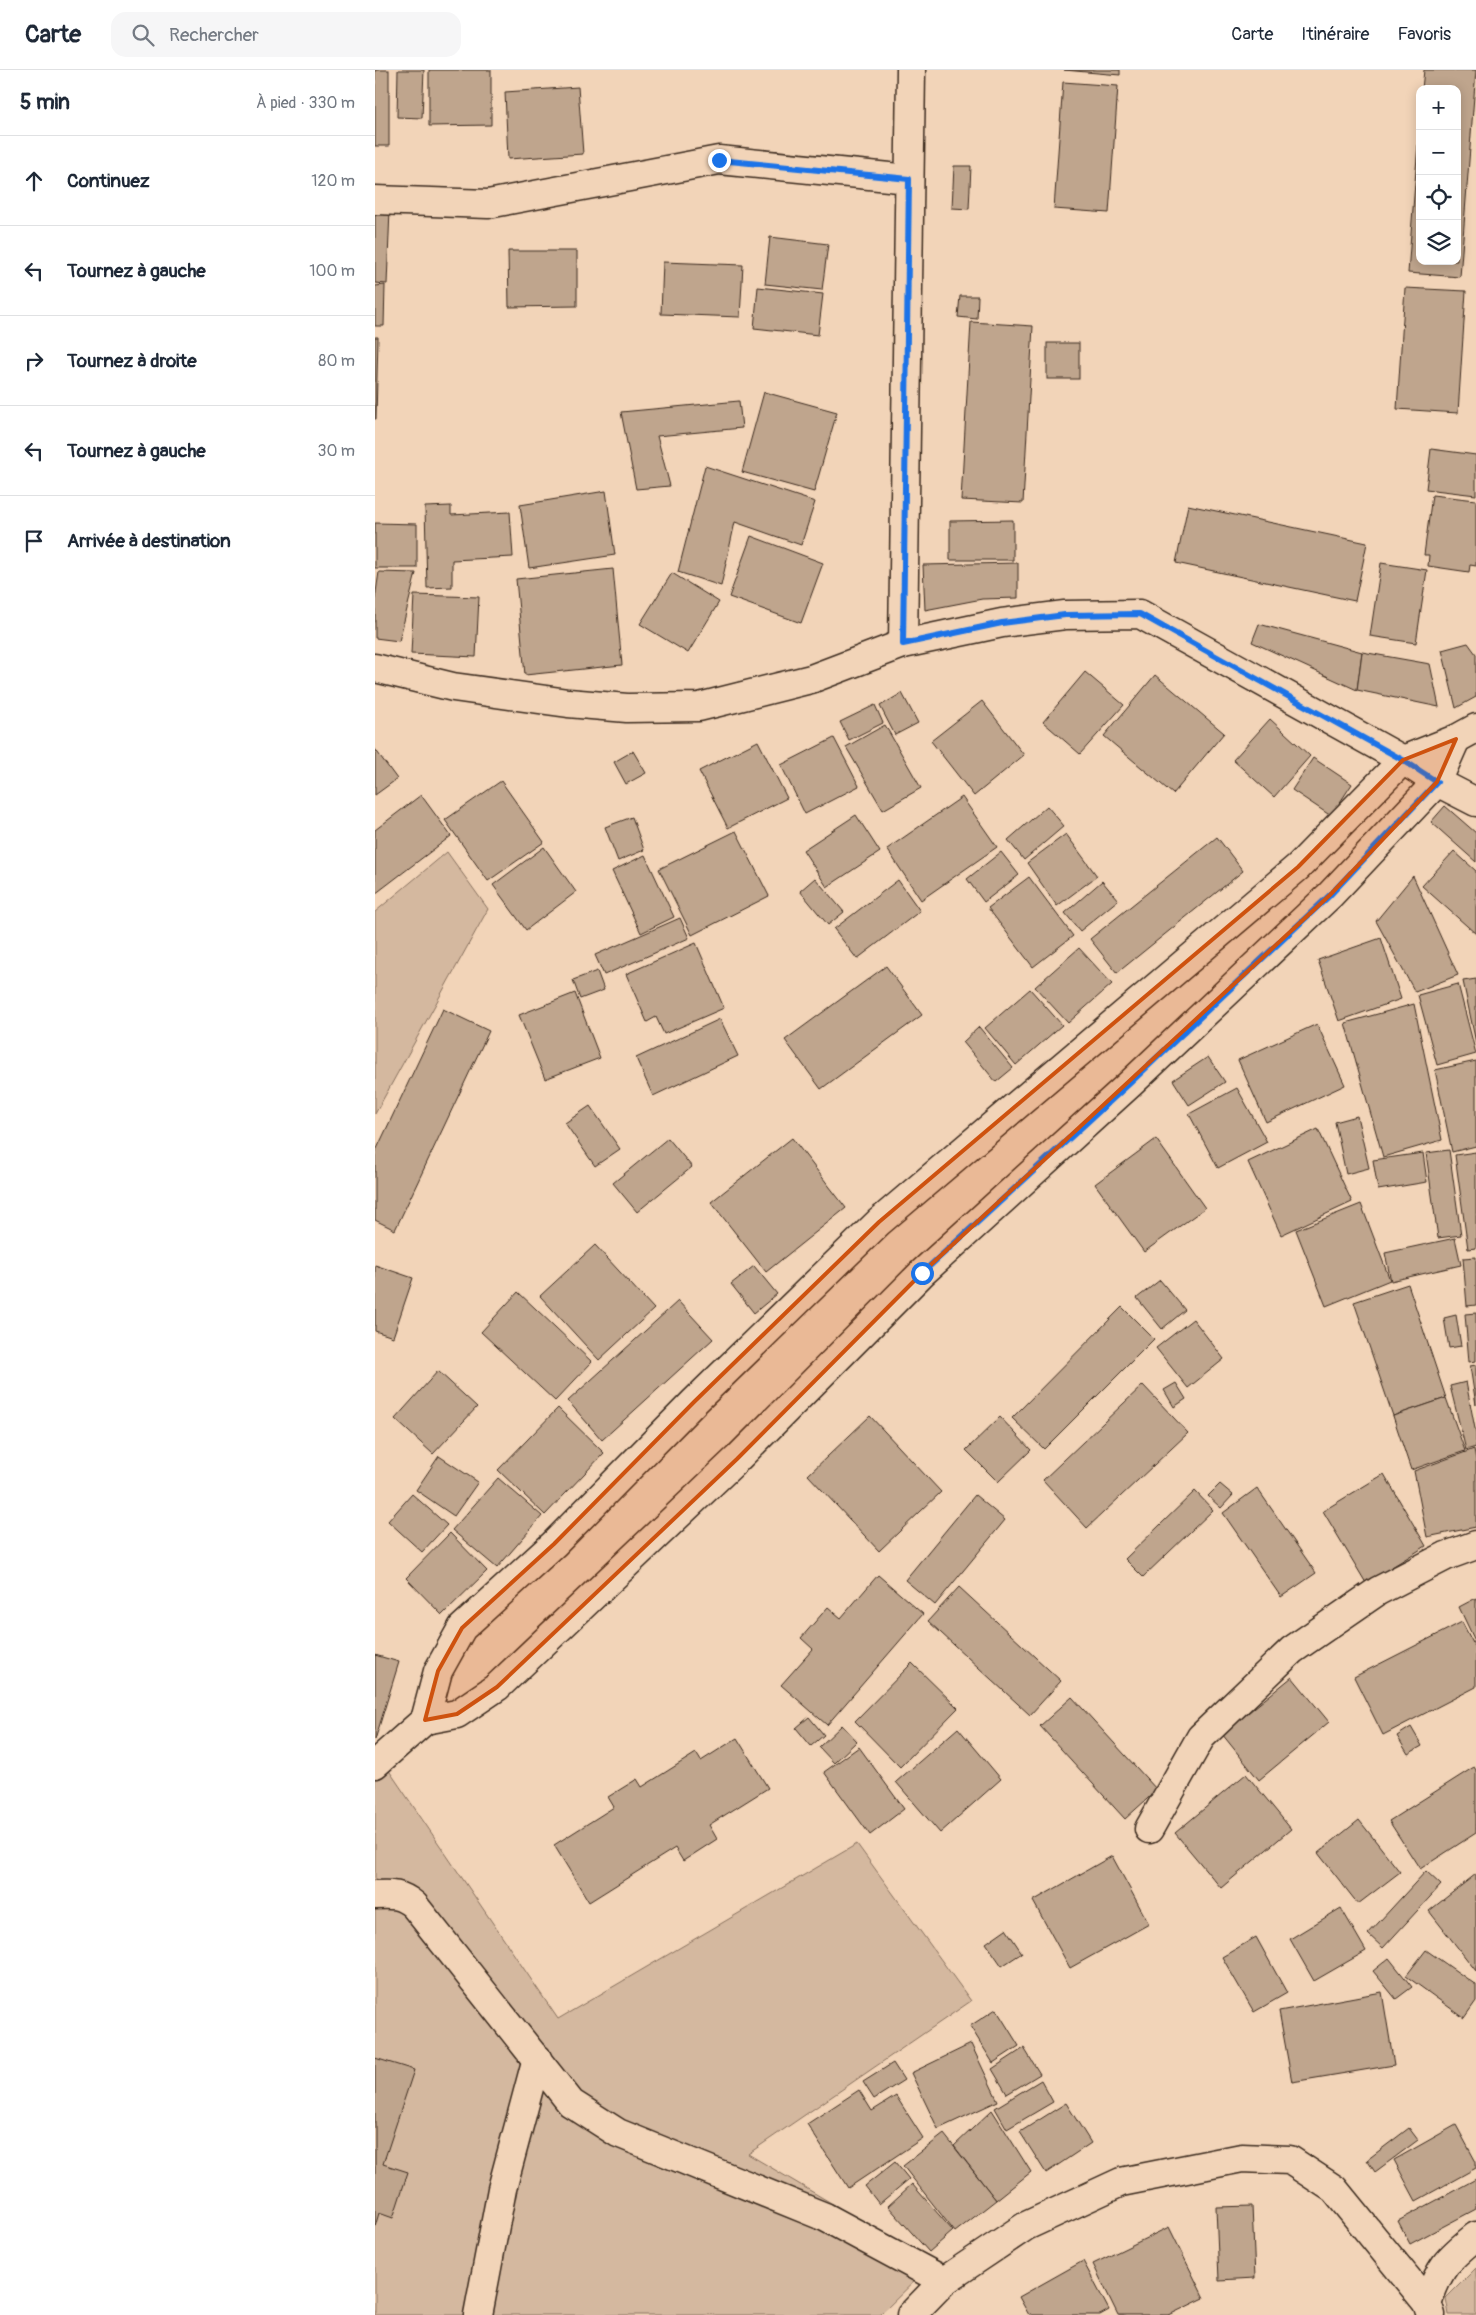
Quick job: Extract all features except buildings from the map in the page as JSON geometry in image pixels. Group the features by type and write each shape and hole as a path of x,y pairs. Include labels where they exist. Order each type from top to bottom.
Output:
{"street":[{"path":"903,644 911,70"},
{"path":"375,200 488,204 719,160 909,179"},
{"path":"375,668 453,687 568,703 627,708 699,707 811,678 903,644 1002,623 1065,615 1140,614 1403,760 1437,782 1476,802"},
{"path":"425,1720 438,1671 462,1628 554,1544 694,1402 879,1222 1299,867 1403,760 1466,734"},
{"path":"375,1764 425,1720 457,1714 497,1687 737,1459 922,1273 1131,1082 1323,902 1437,782 1466,734"},
{"path":"1149,1829 1201,1737 1292,1650 1378,1591 1446,1556 1476,1545"},
{"path":"375,1895 395,1894 405,1897 414,1905 571,2103 618,2133 825,2217 943,2281"},
{"path":"478,2315 502,2189 537,2058"},
{"path":"911,2315 943,2281 1026,2226 1121,2182 1242,2158 1289,2160 1334,2189 1429,2309"},
{"path":"1429,2309 1438,2274 1454,2253 1476,2236"}],"highlighted area":[{"path":"1456,739 1437,782 1330,895 922,1273 737,1459 497,1687 457,1714 425,1720 438,1671 462,1628 554,1544 694,1402 879,1222 1298,867 1403,760"}],"shaded area":[{"path":"447,852 488,909 375,1114 375,912"},
{"path":"375,1750 558,2019 857,1844 971,2001 748,2154 933,2263 880,2315 375,2315"},
{"path":"1476,2268 1476,2315 1449,2315 1446,2298"}],"route":[{"path":"719,160 909,179 903,644 1002,623 1065,615 1140,614 1403,760 1437,782 1330,895 1131,1082 922,1273"}]}
